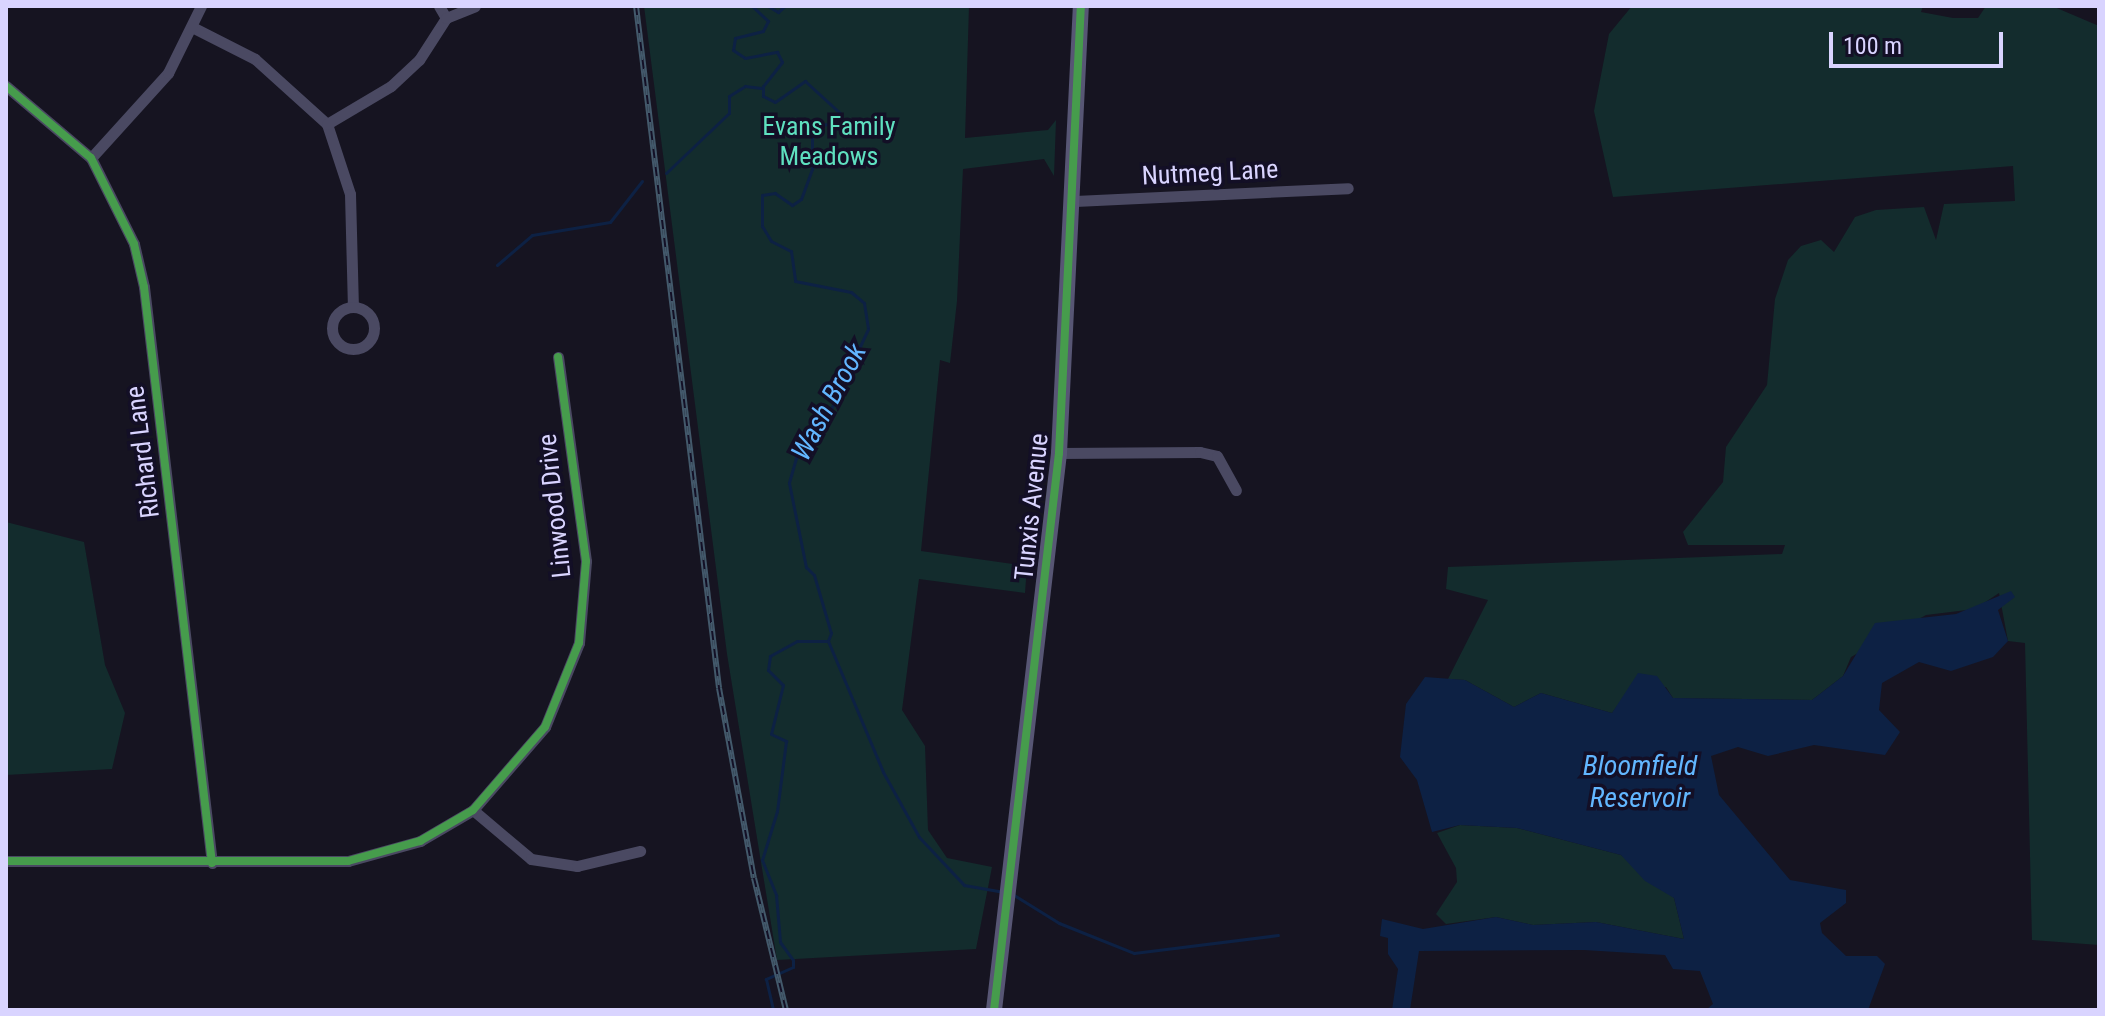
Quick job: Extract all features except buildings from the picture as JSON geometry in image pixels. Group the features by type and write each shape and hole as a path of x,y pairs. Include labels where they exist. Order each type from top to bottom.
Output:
{"main road":[{"name":"Tunxis Avenue","path":"994,1010 1004,892 1059,453 1075,201 1081,6"}],"street":[{"path":"91,158 150,96 194,28 201,6"},
{"path":"439,6 446,18"},
{"path":"327,124 391,86 419,60 446,18 475,6"},
{"path":"194,28 255,59 327,124 350,194 353,307"},
{"name":"Richard Lane","path":"6,86 91,158 134,244 144,287 212,863"},
{"name":"Nutmeg Lane","path":"1075,201 1348,188"},
{"name":"Linwood Drive","path":"6,861 348,861 420,841 473,810 545,727 579,643 586,561 558,357"},
{"path":"1059,453 1200,452 1217,456 1236,490"},
{"path":"473,810 531,859 577,866 640,851"}],"green space":[{"name":"Evans Family Meadows","path":"644,6 969,6 965,138 1048,130 1056,120 1054,176 1044,159 963,169 957,301 950,363 940,360 921,551 1027,566 1025,593 919,579 902,710 925,746 928,830 947,858 992,867 976,949 777,960 727,654"},
{"path":"1632,6 1923,6 1921,12 1953,18 1978,18 1986,6 2052,6 2099,26 2099,945 2032,940 2025,643 2008,641 1999,593 1975,609 1926,615 1851,657 1843,676 1812,700 1673,698 1666,687 1626,694 1612,713 1541,693 1514,707 1465,680 1448,679 1488,600 1446,589 1448,567 1782,554 1785,545 1688,545 1683,532 1723,482 1726,447 1767,385 1775,299 1788,260 1801,246 1821,240 1834,252 1855,217 1876,210 1924,207 1936,240 1944,204 2015,201 2013,166 1613,197 1594,111 1609,34"},
{"path":"6,522 84,542 105,665 125,713 112,769 6,775"},
{"path":"1460,825 1517,828 1621,855 1674,898 1684,939 1596,922 1533,925 1496,917 1446,924 1436,914 1457,882 1456,868 1437,833"}],"water":[{"name":"Bloomfield Reservoir","path":"2011,591 2015,597 1998,610 2008,641 1993,657 1951,671 1919,662 1882,683 1879,710 1900,732 1885,755 1814,745 1768,756 1738,747 1711,756 1719,795 1790,880 1846,890 1846,903 1820,923 1822,933 1846,956 1877,956 1885,964 1868,1010 1706,1010 1713,1004 1700,971 1673,969 1665,955 1584,950 1419,951 1410,1010 1392,1010 1398,969 1388,954 1388,938 1380,936 1382,919 1423,929 1496,917 1533,925 1596,922 1684,939 1674,898 1645,881 1621,855 1517,828 1460,825 1432,832 1417,780 1400,757 1406,704 1425,677 1465,680 1514,707 1541,693 1612,713 1638,673 1657,676 1673,698 1812,700 1843,676 1875,623 1956,614"}],"waterway":[{"name":"Wash Brook","path":"752,6 768,21 763,31 735,38 733,50 745,58 777,52 782,62 763,86 763,96 775,102 805,81 841,114 839,123 812,126 812,169 801,199 792,205 775,193 762,195 762,226 771,241 791,251 795,281 851,292 864,303 868,329 832,407 796,458 789,483 806,567 814,575 831,633 828,641 797,641 770,656 768,670 783,685 771,734 786,741 777,811 762,860 776,895 780,942 793,960 793,967 766,979 773,1010"},
{"name":"Wash Brook","path":"768,6 778,12 785,6"},
{"path":"666,173 729,113 729,96 745,86 761,88"},
{"path":"497,265 532,235 610,222 642,181"},
{"path":"828,641 883,772 919,837 964,885 1002,892"},
{"path":"1014,895 1059,923 1134,953 1278,935"}],"railway":[{"path":"636,6 719,688 754,878 786,1010"}],"cycle path":[{"path":"994,1010 1059,453 1081,6"},
{"path":"6,86 91,158 134,244 144,287 212,863"},
{"path":"6,861 348,861 420,841 473,810 545,727 579,643 586,561 558,357"}]}
